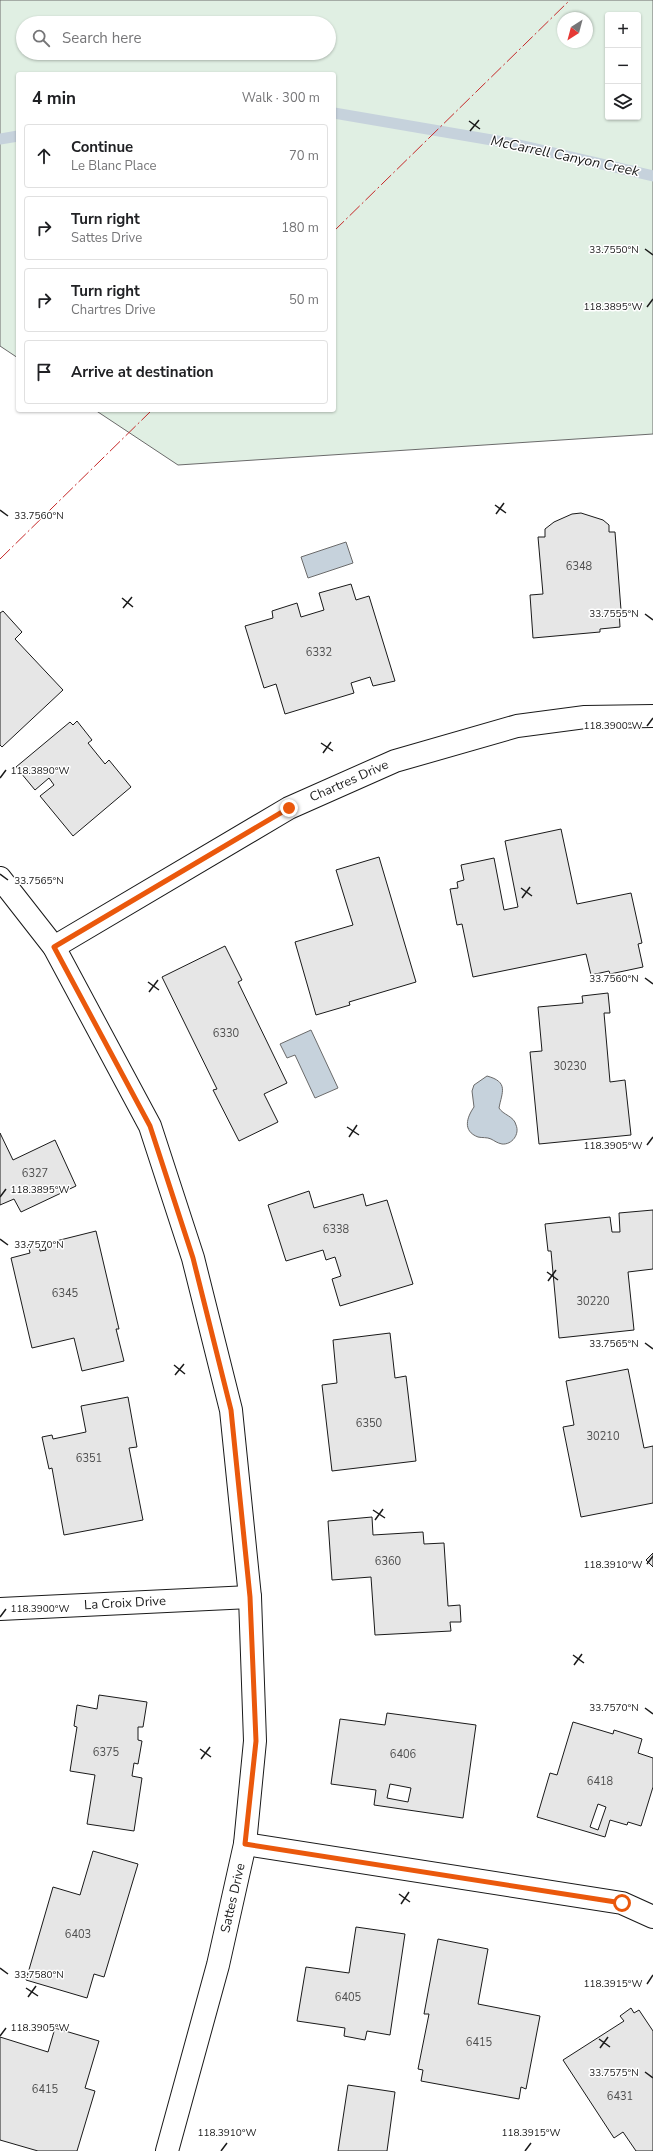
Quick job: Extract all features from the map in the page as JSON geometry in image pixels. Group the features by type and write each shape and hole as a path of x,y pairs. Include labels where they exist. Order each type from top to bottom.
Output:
{"street":[{"name":"Chartres Drive","path":"54,947 289,808 395,761 517,726 585,717 653,716"},
{"name":"Sattes Drive","path":"0,878 54,947 150,1126 193,1258 231,1410 250,1597 256,1741 245,1844 218,1965 167,2151"},
{"name":"La Croix Drive","path":"0,1609 250,1597"},
{"path":"245,1844 622,1903 653,1917"}],"green space":[{"path":"0,0 653,0 653,434 178,465 98,412 336,412 336,72 16,72 16,357 0,346"}],"shaded area":[{"path":"346,542 353,563 308,578 301,557"},
{"path":"311,1030 338,1088 315,1098 295,1055 287,1058 280,1044"},
{"path":"487,1076 499,1081 502,1092 499,1108 515,1122 517,1128 516,1135 512,1141 506,1144 499,1143 489,1138 478,1137 468,1128 467,1124 469,1115 474,1107 472,1091 474,1085"}],"building":[{"path":"581,513 603,520 609,525 609,532 615,532 621,610 619,610 620,627 600,629 600,632 533,638 530,595 543,594 538,537 545,537 545,529 554,522 572,514"},
{"path":"351,584 356,600 369,596 395,681 373,686 370,677 351,683 354,693 285,714 276,684 264,688 245,626 273,618 272,611 297,603 301,617 324,610 319,593"},
{"path":"3,611 22,632 15,639 63,690 2,747 0,745 0,613"},
{"path":"77,721 92,740 88,743 105,764 109,760 131,787 73,836 40,796 54,785 49,778 35,790 16,767 70,722 73,725"},
{"path":"561,829 577,904 631,893 642,943 638,944 643,967 610,974 609,971 591,975 586,954 473,977 462,924 457,925 450,889 458,888 457,882 464,880 461,865 494,858 504,910 518,907 505,841"},
{"path":"379,857 416,982 349,1002 350,1005 316,1015 295,942 353,925 336,870"},
{"path":"225,946 242,980 238,982 287,1083 264,1094 278,1122 239,1141 213,1090 217,1089 162,977"},
{"path":"608,993 610,1013 604,1013 610,1082 625,1080 631,1135 539,1144 530,1052 542,1051 538,1007 583,1003 582,996"},
{"path":"0,1133 13,1160 55,1140 76,1186 21,1212 14,1199 0,1205"},
{"path":"309,1191 314,1208 363,1194 366,1206 387,1200 413,1284 340,1306 332,1279 341,1276 335,1257 326,1260 323,1250 286,1261 268,1205"},
{"path":"653,1210 653,1269 628,1272 634,1330 559,1338 551,1251 548,1251 545,1224 610,1217 612,1232 620,1232 619,1213"},
{"path":"96,1231 119,1329 116,1329 124,1361 82,1371 74,1338 32,1348 11,1258 30,1253 28,1245 39,1242 40,1251 46,1250 44,1244"},
{"path":"390,1333 395,1378 406,1376 416,1461 332,1471 322,1385 337,1383 333,1340"},
{"path":"628,1369 644,1448 653,1446 653,1503 581,1517 563,1427 574,1425 566,1381"},
{"path":"128,1397 137,1447 129,1448 143,1520 64,1535 52,1468 49,1469 42,1437 52,1435 53,1439 86,1432 81,1406"},
{"path":"372,1517 373,1535 423,1532 424,1544 444,1543 448,1606 460,1605 461,1622 450,1622 451,1631 375,1635 371,1577 332,1580 328,1521"},
{"path":"653,1553 653,1567 646,1560"},
{"path":"99,1695 147,1702 143,1727 138,1727 138,1740 142,1741 138,1764 134,1763 132,1776 142,1778 134,1831 87,1824 95,1775 70,1771 77,1727 74,1726 77,1705 97,1709"},
{"path":"387,1713 476,1725 463,1818 374,1805 376,1790 331,1784 340,1719 385,1725","holes":["390,1784 411,1788 408,1802 387,1798"]},
{"path":"573,1722 613,1734 614,1730 642,1739 638,1753 653,1758 653,1787 641,1826 628,1822 627,1825 610,1820 605,1837 537,1817 550,1773 557,1775","holes":["598,1804 606,1807 598,1830 590,1827"]},
{"path":"93,1851 138,1864 104,1977 94,1974 87,1998 26,1980 53,1887 80,1895"},
{"path":"356,1927 405,1934 390,2035 367,2031 365,2040 344,2036 345,2028 297,2021 306,1967 349,1973"},
{"path":"438,1939 488,1949 478,2004 540,2016 526,2089 521,2087 519,2099 421,2081 423,2070 418,2069 429,2014 424,2014"},
{"path":"631,2008 634,2013 639,2010 653,2031 653,2151 636,2151 623,2132 614,2138 563,2060 624,2021 620,2016"},
{"path":"55,2028 99,2041 85,2088 95,2091 77,2151 38,2151 0,2140 0,2037 48,2052"},
{"path":"348,2085 395,2092 387,2151 338,2151"}],"waterway":[{"name":"McCarrell Canyon Creek","path":"336,113 515,144 653,176"},
{"name":"McCarrell Canyon Creek","path":"0,139 16,136"}],"power":[{"path":"336,229 570,0"},
{"path":"0,559 150,412"}],"route":[{"path":"289,808 54,947 150,1126 193,1258 231,1410 250,1597 256,1741 245,1844 622,1903"}]}
